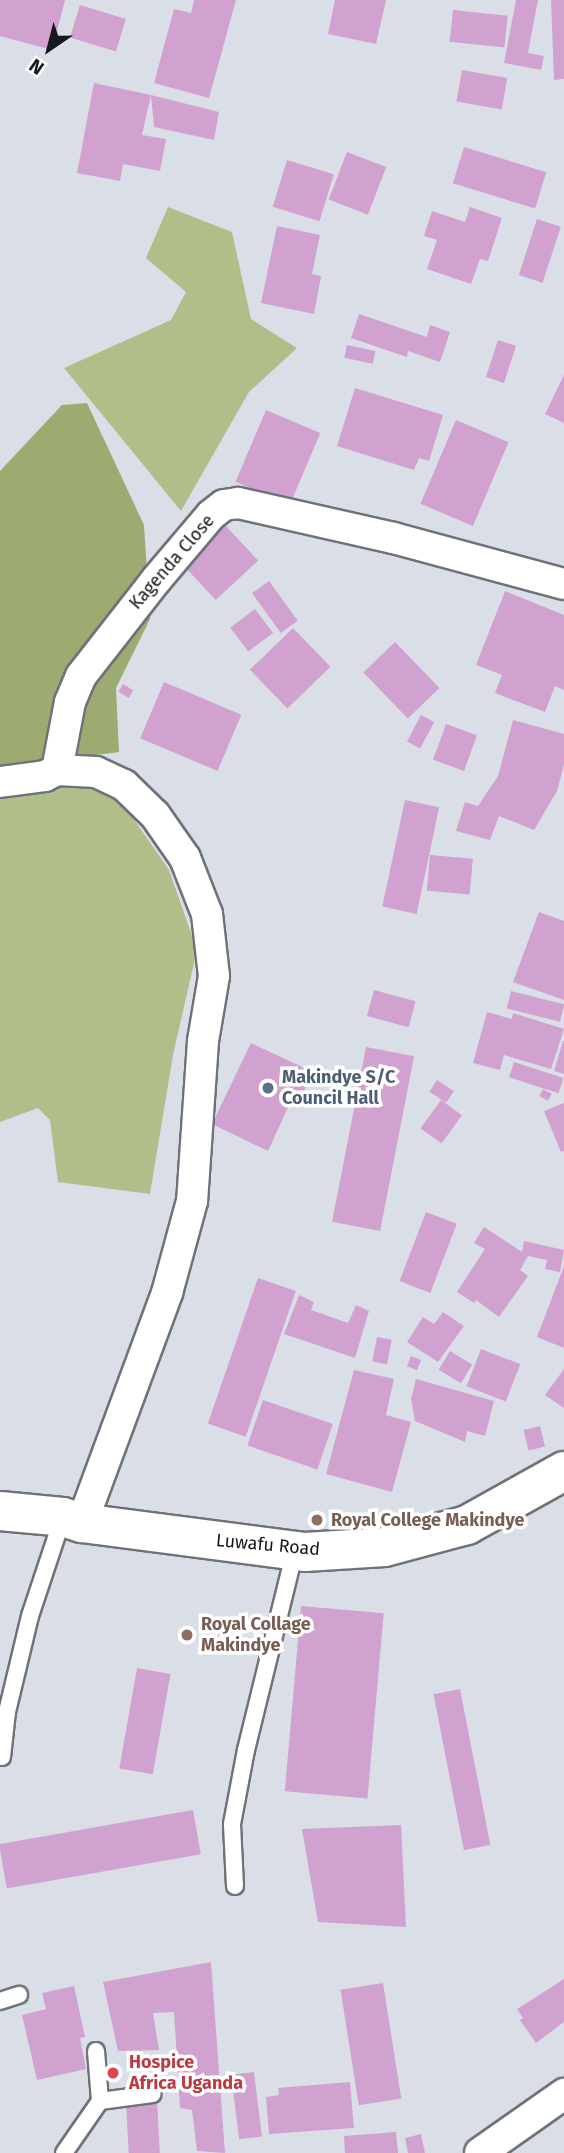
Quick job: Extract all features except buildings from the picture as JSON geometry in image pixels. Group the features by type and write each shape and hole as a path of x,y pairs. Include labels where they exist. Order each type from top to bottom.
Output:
{"street":[{"name":"Kagenda Close","path":"57,770 70,702 81,677 140,599 211,515 224,505 238,503 393,538 564,584"},
{"path":"0,782 45,776 57,770 96,772 124,785 155,815 185,858 207,914 214,976 203,1041 192,1201 167,1293 73,1520"},
{"name":"Luwafu Road","path":"0,1511 295,1550 385,1547 467,1525 564,1471"},
{"path":"480,2153 564,2094"}],"lane":[{"path":"2,1757 7,1712 30,1616 73,1520"},
{"path":"235,1886 232,1824 246,1751 295,1550"},
{"path":"0,2001 19,1995"},
{"path":"64,2153 100,2101 96,2051"},
{"path":"100,2101 153,2094"}],"green space":[{"path":"168,207 232,232 251,319 297,348 249,392 181,511 64,368 171,320 186,292 146,258"},
{"path":"87,403 144,525 150,619 116,688 119,752 0,768 0,471 62,405"},
{"path":"76,784 117,795 169,870 197,950 173,1055 150,1194 58,1182 50,1120 38,1108 0,1122 0,793"}],"place":[{"name":"Makindye S/C Council Hall","path":"268,1088"},
{"name":"Royal College Makindye","path":"317,1520"},
{"name":"Royal Collage Makindye","path":"187,1635"},
{"name":"Hospice Africa Uganda","path":"113,2073"}]}
